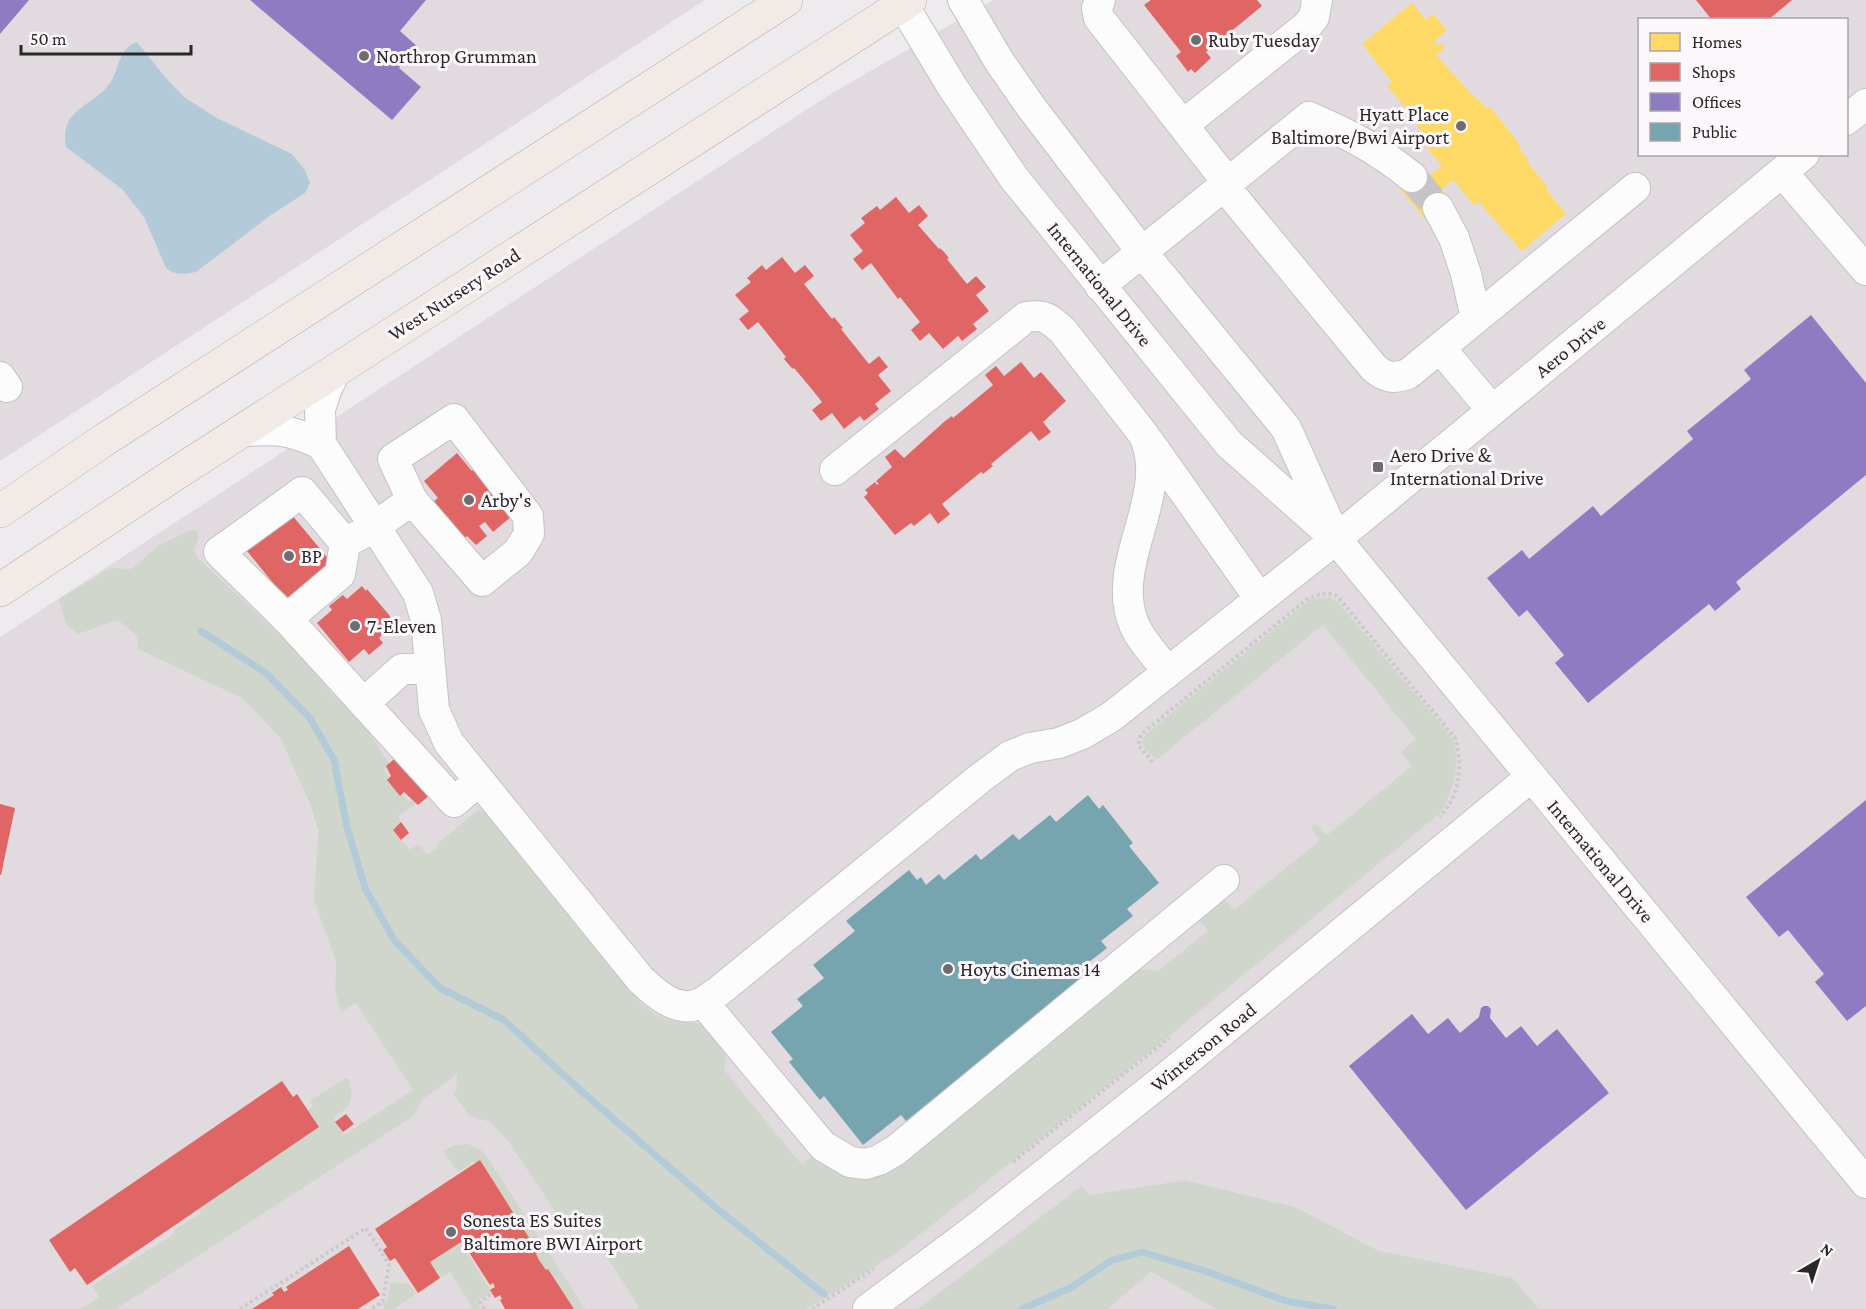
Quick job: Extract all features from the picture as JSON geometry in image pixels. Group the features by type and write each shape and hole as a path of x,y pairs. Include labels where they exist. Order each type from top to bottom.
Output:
{"main road":[{"path":"0,511 123,428 786,0"},
{"name":"West Nursery Road","path":"0,590 904,2"}],"street":[{"name":"International Drive","path":"963,0 999,61 1031,108 1142,252 1286,428 1336,539"},
{"path":"1100,0 1097,8 1099,18 1226,184 1374,368 1383,376 1395,378 1408,374 1635,188"},
{"path":"1183,125 1307,26 1314,17 1317,0"},
{"name":"International Drive","path":"904,2 952,88 1014,178 1100,286 1229,444 1336,539 1866,1183"},
{"path":"1848,118 1866,104"},
{"path":"1100,286 1309,117 1352,135 1385,155 1412,177"},
{"path":"1793,163 1866,270"},
{"name":"Aero Drive","path":"703,1002 1010,756 1030,748 1059,743 1082,734 1112,717 1336,539 1793,163"},
{"path":"1438,208 1454,238 1466,274 1476,318"},
{"path":"835,470 1026,317 1041,315 1063,331 1144,435 1260,599"},
{"path":"1440,348 1492,410"},
{"path":"336,370 320,409 321,444 418,593 426,620 434,710 449,743 641,980 654,992 675,1004 698,1005 703,1002 822,1146 850,1162 866,1164 879,1161 896,1150 1224,880"},
{"path":"454,419 528,516 529,534 518,552 482,581 412,500 393,459 454,419"},
{"path":"242,431 279,429 297,433 321,444"},
{"path":"1144,435 1150,449 1152,464 1150,485 1128,581 1129,607 1133,622 1168,672"},
{"path":"287,619 340,574 345,543 302,492 219,552 287,619 454,802 479,781"},
{"path":"345,543 374,527 412,500"},
{"path":"364,703 402,669 429,667"},
{"name":"Winterson Road","path":"868,1309 975,1230 1159,1083 1531,777"}],"path":[{"path":"240,1309 366,1228 389,1264 383,1301 371,1309"},
{"path":"484,1309 480,1302 492,1293"},
{"path":"380,1303 381,1309"}],"shaded area":[{"name":"Northrop Grumman","path":"0,0 705,0 0,461"},
{"path":"993,0 1866,0 1866,1309 1539,1309 1513,1278 1377,1250 1296,1207 1185,1180 1089,1195 1081,1187 917,1309 799,1309 893,1254 430,938 317,695 138,649 243,699 280,738 310,804 325,862 788,1309 0,1309 0,637 829,95"},
{"path":"190,530 197,531 199,537 194,550 198,558 298,652 335,697 339,694 367,729 390,765 384,770 408,801 412,798 416,804 399,816 401,823 393,829 410,850 418,844 428,855 437,848 436,845 478,810 483,809 640,1002 667,1020 705,1024 727,1044 724,1070 802,1165 813,1155 844,1170 1138,969 1158,971 1208,931 1198,918 1222,899 1234,910 1320,840 1312,829 1312,825 1317,825 1327,835 1412,766 1401,752 1416,739 1323,625 1156,760 1143,746 1142,740 1146,734 1311,599 1330,597 1338,602 1453,739 1456,759 1455,778 1449,796 1439,814 1173,1033 895,1254 806,1309 637,1309 639,1307 585,1223 569,1232 508,1141 490,1122 470,1116 453,1094 456,1091 457,1074 422,1100 412,1117 116,1309 81,1309 99,1297 92,1286 175,1233 174,1230 201,1213 199,1209 319,1127 308,1110 313,1106 310,1101 346,1078 349,1079 350,1102 333,1118 344,1135 413,1090 356,1003 341,1012 335,992 336,962 314,899 318,832 310,804 280,738 243,699 138,649 137,636 118,620 78,634 66,624 59,599 110,568 131,569 158,546"},
{"path":"468,1144 481,1150 489,1160 585,1309 570,1309 474,1161 458,1172 443,1151 455,1145"},
{"path":"1185,1180 1296,1207 1377,1250 1513,1278 1539,1309 1216,1309 1151,1272 1108,1309 917,1309 1082,1186 1089,1195"},
{"path":"459,1240 491,1291 477,1301 481,1309 473,1309 450,1272 440,1278 428,1260"},
{"path":"1151,1272 1216,1309 1108,1309"},
{"path":"390,1282 410,1284 416,1294 394,1309 384,1309 383,1304 387,1302"}],"water":[{"path":"137,42 184,97 217,118 292,154 305,170 310,183 305,193 271,215 196,272 184,274 169,271 144,217 122,189 66,147 65,134 72,116 103,91 113,78 122,54"}],"building: Homes":[{"name":"Hyatt Place Baltimore/Bwi Airport","path":"1412,3 1426,20 1433,14 1447,30 1434,42 1438,46 1441,43 1445,48 1436,55 1475,98 1477,97 1487,109 1490,107 1521,146 1519,148 1529,160 1527,162 1548,187 1546,189 1566,214 1522,251 1478,201 1474,205 1453,180 1441,190 1449,199 1425,219 1399,187 1423,168 1429,176 1442,166 1422,142 1427,138 1406,113 1409,111 1387,86 1392,82 1362,44"},
{"name":"Sonesta ES Suites Baltimore BWI Airport","path":"480,1160 538,1252 536,1254 539,1260 546,1270 548,1269 574,1309 505,1309 500,1295 495,1298 490,1290 495,1287 493,1283 490,1285 465,1246 475,1239 472,1235 430,1262 440,1278 418,1293 395,1258 390,1261 383,1250 387,1247 375,1229"},
{"path":"349,1246 380,1295 358,1309 252,1309 274,1295 272,1293 281,1287 284,1292 288,1290 286,1287"}],"building: Shops":[{"name":"Ruby Tuesday","path":"1151,0 1257,0 1262,6 1206,52 1211,58 1195,73 1191,69 1188,72 1176,56 1181,52 1144,5"},
{"path":"1696,0 1792,0 1770,18 1710,18"},
{"path":"896,197 909,213 919,205 928,216 918,225 949,258 947,259 967,284 976,276 986,287 976,295 989,311 973,324 977,329 962,341 958,336 943,349 929,333 920,341 911,330 920,322 900,297 898,299 871,263 862,270 853,259 863,251 850,235 865,223 861,218 877,206 880,210"},
{"path":"782,257 795,273 805,265 814,276 804,284 832,319 834,317 843,328 841,329 869,364 879,356 888,367 878,375 891,391 875,404 879,409 864,421 860,416 844,429 832,413 821,421 812,410 822,402 784,359 786,357 758,322 748,330 739,319 749,311 735,295 751,282 747,278 762,265 766,270"},
{"path":"1021,362 1034,378 1041,372 1066,401 1043,422 1051,432 1039,441 1031,431 991,464 993,466 983,474 981,472 942,504 950,514 938,524 930,513 914,526 911,523 895,535 864,497 868,493 865,490 875,482 879,484 876,481 892,467 885,457 895,449 904,458 945,421 952,416 953,418 993,385 986,374 996,366 1004,376"},
{"name":"Arby's","path":"457,453 472,471 476,467 506,505 502,507 511,517 493,532 485,522 479,526 487,536 476,545 467,536 465,538 434,501 438,498 424,481"},
{"name":"BP","path":"292,515 331,562 286,599 247,551"},
{"name":"7-Eleven","path":"362,586 390,616 390,628 379,638 383,643 369,655 364,649 349,662 317,623 332,610 329,606 343,595 347,599"},
{"path":"398,756 430,795 418,805 404,792 400,796 387,780 391,776 386,766"},
{"path":"0,804 15,808 1,875 0,875"},
{"path":"401,822 409,833 401,840 393,830"},
{"path":"282,1081 293,1097 297,1094 319,1127 87,1285 75,1268 70,1272 49,1240"},
{"path":"346,1114 354,1124 343,1132 335,1122"},
{"name":"Sonesta ES Suites Baltimore BWI Airport","path":"480,1160 538,1252 536,1254 539,1260 546,1270 548,1269 574,1309 505,1309 500,1295 495,1298 490,1290 495,1287 493,1283 490,1285 465,1246 475,1239 472,1235 430,1262 440,1278 418,1293 395,1258 390,1261 383,1250 387,1247 375,1229"},
{"path":"349,1246 380,1295 358,1309 252,1309 274,1295 272,1293 281,1287 284,1292 288,1290 286,1287"}],"building: Offices":[{"path":"0,0 29,0 0,34"},
{"name":"Northrop Grumman","path":"250,0 426,0 400,31 419,48 399,68 421,87 392,120"},
{"path":"1811,315 1866,383 1866,475 1736,582 1741,589 1715,611 1709,604 1588,703 1555,663 1564,655 1527,610 1519,617 1487,578 1522,550 1529,559 1593,506 1601,516 1693,439 1687,431 1751,379 1744,370"},
{"path":"1866,800 1866,1006 1847,1021 1815,982 1824,974 1788,930 1779,937 1746,897"},
{"path":"1484,1006 1491,1009 1490,1018 1506,1038 1521,1026 1537,1046 1557,1029 1609,1093 1466,1210 1349,1066 1412,1014 1428,1034 1448,1018 1460,1033 1479,1017 1481,1008"}],"building: Public":[{"name":"Hoyts Cinemas 14","path":"1088,795 1099,809 1103,805 1133,843 1129,846 1159,883 1127,909 1133,916 1101,941 1107,948 1075,973 1080,980 906,1121 901,1115 863,1145 824,1096 820,1100 789,1062 793,1059 771,1032 803,1006 797,999 824,978 813,965 855,931 846,921 909,870 917,880 921,877 926,885 939,874 944,880 976,854 981,860 1013,834 1019,840 1050,815 1056,822"}],"waterway":[{"path":"201,631 266,673 310,718 334,760 347,827 365,888 394,940 440,988 504,1020 579,1089 714,1206 824,1294"},
{"path":"1022,1309 1072,1287 1110,1261 1142,1252 1205,1271 1286,1301 1333,1309"}],"tunnel":[{"path":"1412,177 1438,208"}],"place":[{"name":"Ruby Tuesday","path":"1196,40"},
{"name":"Northrop Grumman","path":"364,56"},
{"name":"Hyatt Place Baltimore/Bwi Airport","path":"1461,126"},
{"name":"Aero Drive & International Drive","path":"1378,467"},
{"name":"Arby's","path":"469,500"},
{"name":"BP","path":"289,556"},
{"name":"7-Eleven","path":"355,626"},
{"name":"Hoyts Cinemas 14","path":"948,969"},
{"name":"Sonesta ES Suites Baltimore BWI Airport","path":"451,1232"}]}
